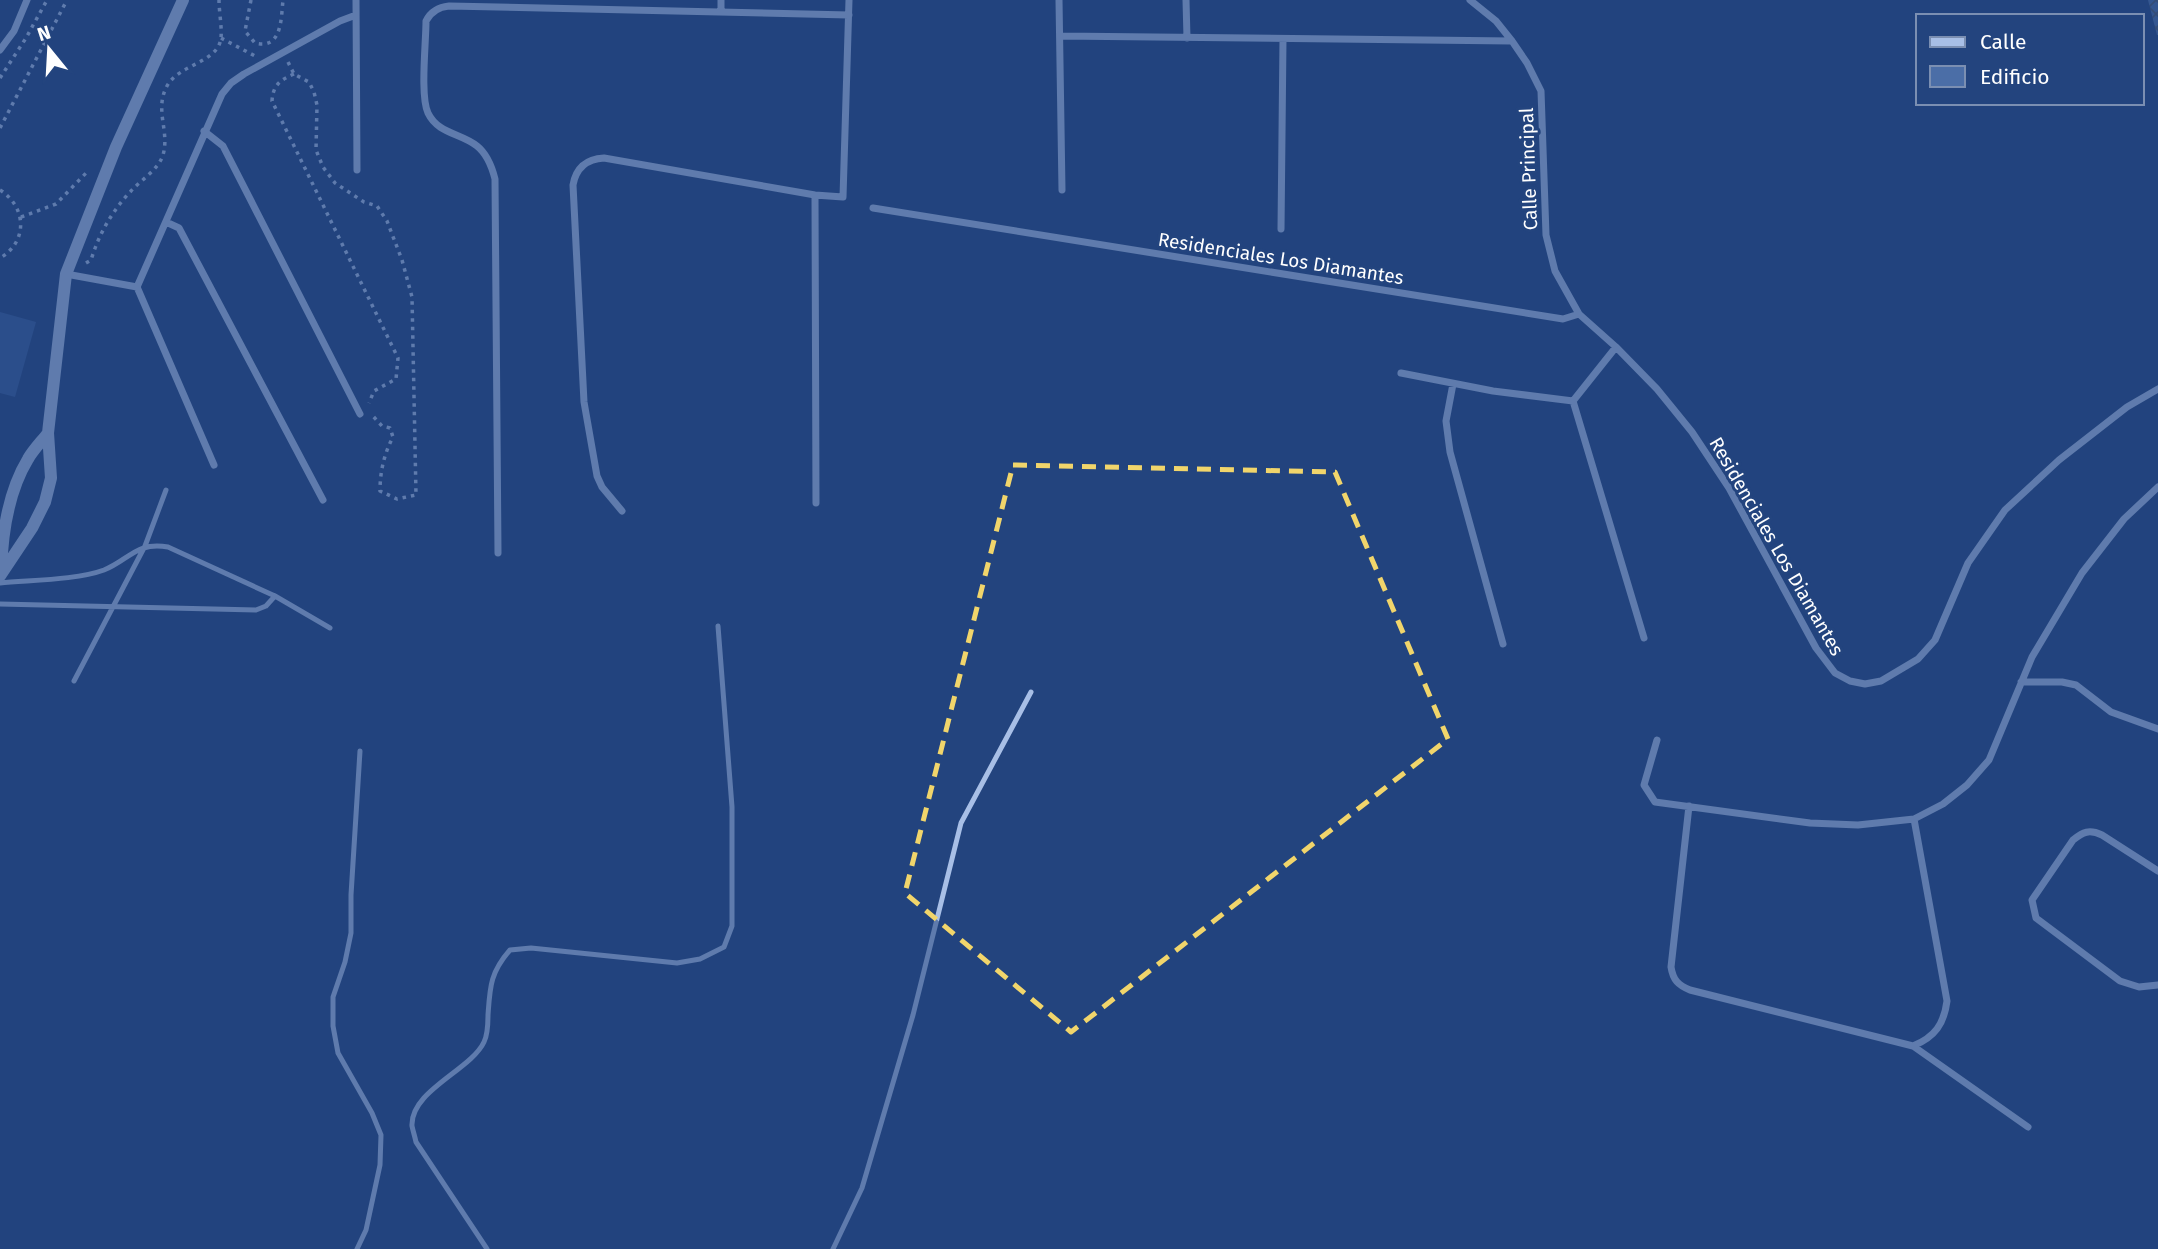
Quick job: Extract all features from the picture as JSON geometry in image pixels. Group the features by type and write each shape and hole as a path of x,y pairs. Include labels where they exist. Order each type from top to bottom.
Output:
{"street":[{"path":"0,50 14,31 27,0"},
{"path":"0,577 33,528 45,502 51,478 48,433 66,274 116,147 183,0"},
{"path":"356,0 357,170"},
{"path":"721,0 721,12"},
{"path":"622,511 597,476 584,402 573,185 577,173 585,163 604,158 840,198 844,193 849,0"},
{"path":"1059,0 1062,190"},
{"path":"1186,0 1187,38"},
{"name":"Calle Principal","path":"1470,0 1496,20 1527,63 1541,91 1546,235 1555,271 1578,314"},
{"path":"498,553 497,192 491,167 477,146 440,128 429,115 426,107 426,21 435,10 449,6 849,15"},
{"path":"214,465 137,287 222,94 231,83 266,62 356,15"},
{"path":"1060,36 1512,41"},
{"path":"1281,229 1283,39"},
{"path":"204,131 223,146 360,414"},
{"path":"815,195 816,503"},
{"name":"Residenciales Los Diamantes","path":"873,208 1563,318 1578,314 1657,389 1692,432 1729,488 1816,648 1835,673 1850,681 1865,684 1881,681 1898,672 1918,659 1935,640 1968,563 2005,510 2059,460 2127,407 2158,389"},
{"path":"166,222 179,228 323,500"},
{"path":"66,274 137,287"},
{"path":"1573,401 1616,348"},
{"path":"1401,373 1453,384 1573,401"},
{"path":"1453,384 1446,421 1450,452 1503,644"},
{"path":"1573,401 1644,638"},
{"path":"0,577 2,542 16,485 28,460 48,433"},
{"path":"1657,740 1644,785 1655,802 1810,824 1858,825 1914,819 1943,804 1967,785 1989,760 2021,682 2045,634 2082,573 2123,519 2158,487"},
{"path":"2021,682 2062,682 2076,685 2111,712 2158,729"},
{"path":"1689,806 1671,967 1672,976 1679,985 1913,1046 2028,1127"},
{"path":"1913,1046 1928,1040 1940,1027 1947,1001 1914,819"},
{"path":"2158,871 2102,835 2093,831 2082,832 2073,840 2032,900 2036,918 2120,981 2139,987 2158,985"}],"lane":[{"path":"74,681 145,545 166,490"},
{"path":"0,577 72,576 104,570 145,545 168,547 275,596 330,628"},
{"path":"0,604 256,610 265,606 275,596"},
{"path":"487,1249 416,1142 412,1124 418,1107 438,1084 474,1057 486,1040 490,982 498,964 510,950 531,948 677,963 700,959 724,947 732,926 732,807 718,626"},
{"path":"833,1249 866,1175 913,1015 961,823 1031,692"},
{"path":"357,1249 366,1230 380,1165 381,1135 372,1113 338,1053 333,1026 333,997 351,933 360,751"}],"path":[{"path":"0,128 68,0"},
{"path":"66,274 91,260 97,240 118,206 158,164 165,145 160,104 167,85 180,71 210,56 219,45 219,0"},
{"path":"251,0 245,31 255,43 265,45 275,39 281,26 283,0"},
{"path":"220,38 266,62"},
{"path":"283,52 294,74 309,82 314,92 317,106 316,150 323,167 335,183 364,202 377,206 387,221 402,260 412,297 416,495 397,499 380,491 380,476 386,450 393,437 390,428 382,426 367,409 373,391 396,379 398,358 272,101 272,92 279,81 294,74"},
{"path":"21,217 56,204 93,166"},
{"path":"0,190 14,201 21,217 20,236 15,245 0,258"}],"highlighted area":[{"path":"1013,465 1335,472 1448,739 1071,1032 905,893"}],"shaded area":[{"path":"0,312 36,322 15,397 0,393"}],"building":[{"path":"2148,0 2158,0 2158,35 2157,35"}]}
